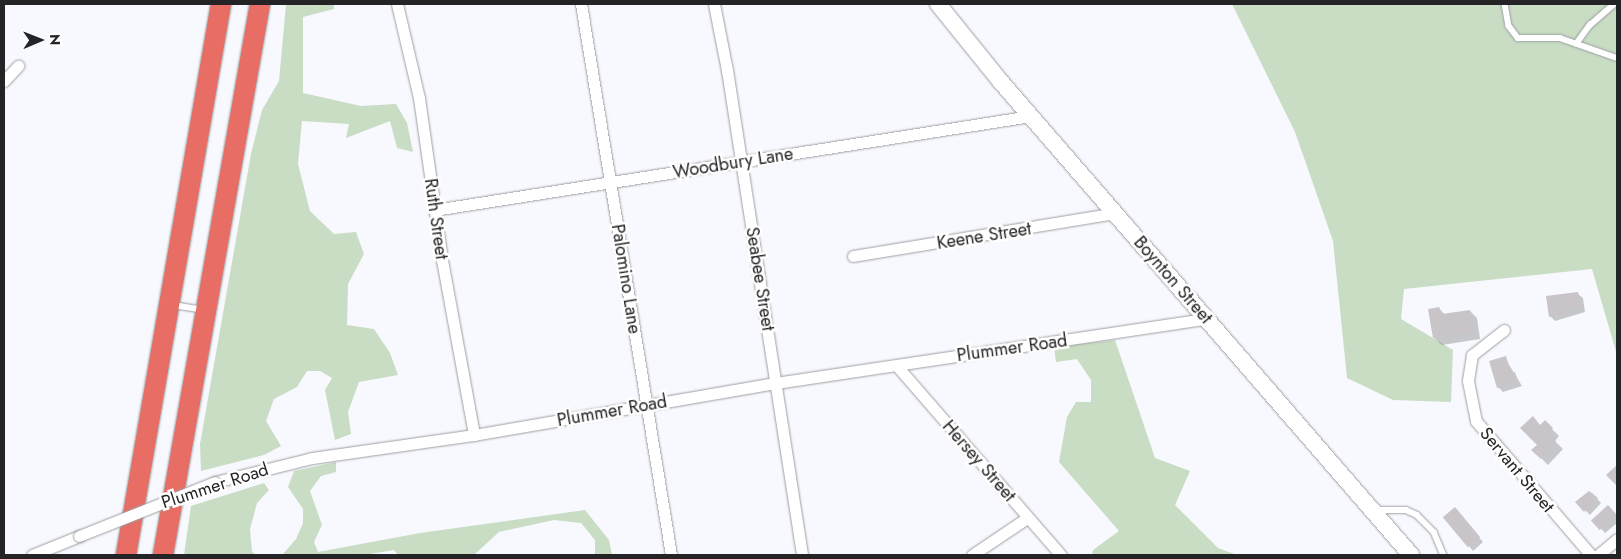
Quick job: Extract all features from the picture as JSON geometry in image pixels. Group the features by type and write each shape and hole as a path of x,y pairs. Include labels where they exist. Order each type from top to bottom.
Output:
{"highway":[{"path":"126,555 221,4"},
{"path":"162,555 260,4"}],"street":[{"name":"Ruth Street","path":"397,4 418,98 434,210 474,435"},
{"name":"Palomino Lane","path":"581,4 671,555"},
{"name":"Seabee Street","path":"714,4 742,161 802,555"},
{"name":"Boynton Street","path":"938,4 1031,116 1407,554"},
{"path":"4,81 18,66"},
{"name":"Woodbury Lane","path":"434,210 1031,116"},
{"name":"Keene Street","path":"853,256 1115,213"},
{"name":"Plummer Road","path":"32,555 215,482 312,458 474,435 776,383 1206,320"},
{"name":"Servant Street","path":"1504,330 1472,355 1468,381 1476,421 1591,555"},
{"name":"Hersey Street","path":"897,366 1061,555"},
{"path":"976,555 1027,518"},
{"path":"1598,555 1617,539"}],"lane":[{"path":"1504,4 1509,26 1518,38 1551,37 1617,58"},
{"path":"1576,44 1590,25 1614,4"},
{"path":"169,304 206,310"},
{"path":"1371,510 1406,510 1417,515 1434,532 1444,555"}],"green space":[{"path":"286,4 334,4 334,9 303,17 303,93 361,106 396,104 407,123 413,152 397,148 390,121 346,138 349,124 302,121 298,164 310,211 334,234 356,232 364,254 348,284 347,325 374,329 390,353 398,375 359,382 348,412 351,434 335,440 325,390 332,378 320,371 307,371 297,387 274,399 266,421 281,446 264,455 201,471 200,444 251,154 262,110 279,81"},
{"path":"1232,4 1617,4 1617,355 1592,269 1404,289 1401,319 1453,350 1451,402 1393,400 1347,378 1333,241 1295,132"},
{"path":"1115,340 1155,458 1190,471 1175,505 1218,548 1237,555 1092,555 1093,550 1119,531 1059,462 1067,417 1076,402 1091,402 1091,380 1077,359 1056,362 1054,347"},
{"path":"336,462 336,472 321,476 310,491 322,525 314,542 318,552 420,533 585,510 609,540 612,555 595,555 595,540 581,523 554,520 499,532 474,555 398,555 394,550 364,555 282,555 296,539 303,523 303,509 288,487 294,471"},
{"path":"264,483 269,490 257,503 250,529 252,551 255,555 184,555 191,506"}],"building":[{"path":"1578,292 1581,307 1549,317 1546,296"},
{"path":"1439,307 1442,314 1470,310 1474,332 1433,338 1428,309"},
{"path":"1506,356 1511,374 1515,372 1518,381 1497,388 1489,361"},
{"path":"1533,416 1540,425 1545,420 1553,428 1549,433 1556,441 1541,459 1531,450 1537,445 1520,428"},
{"path":"1617,465 1617,484 1616,485 1606,475"},
{"path":"1589,491 1598,498 1584,512 1575,502"},
{"path":"1608,505 1617,515 1600,530 1591,520"},
{"path":"1455,507 1480,537 1468,547 1443,517"}]}
